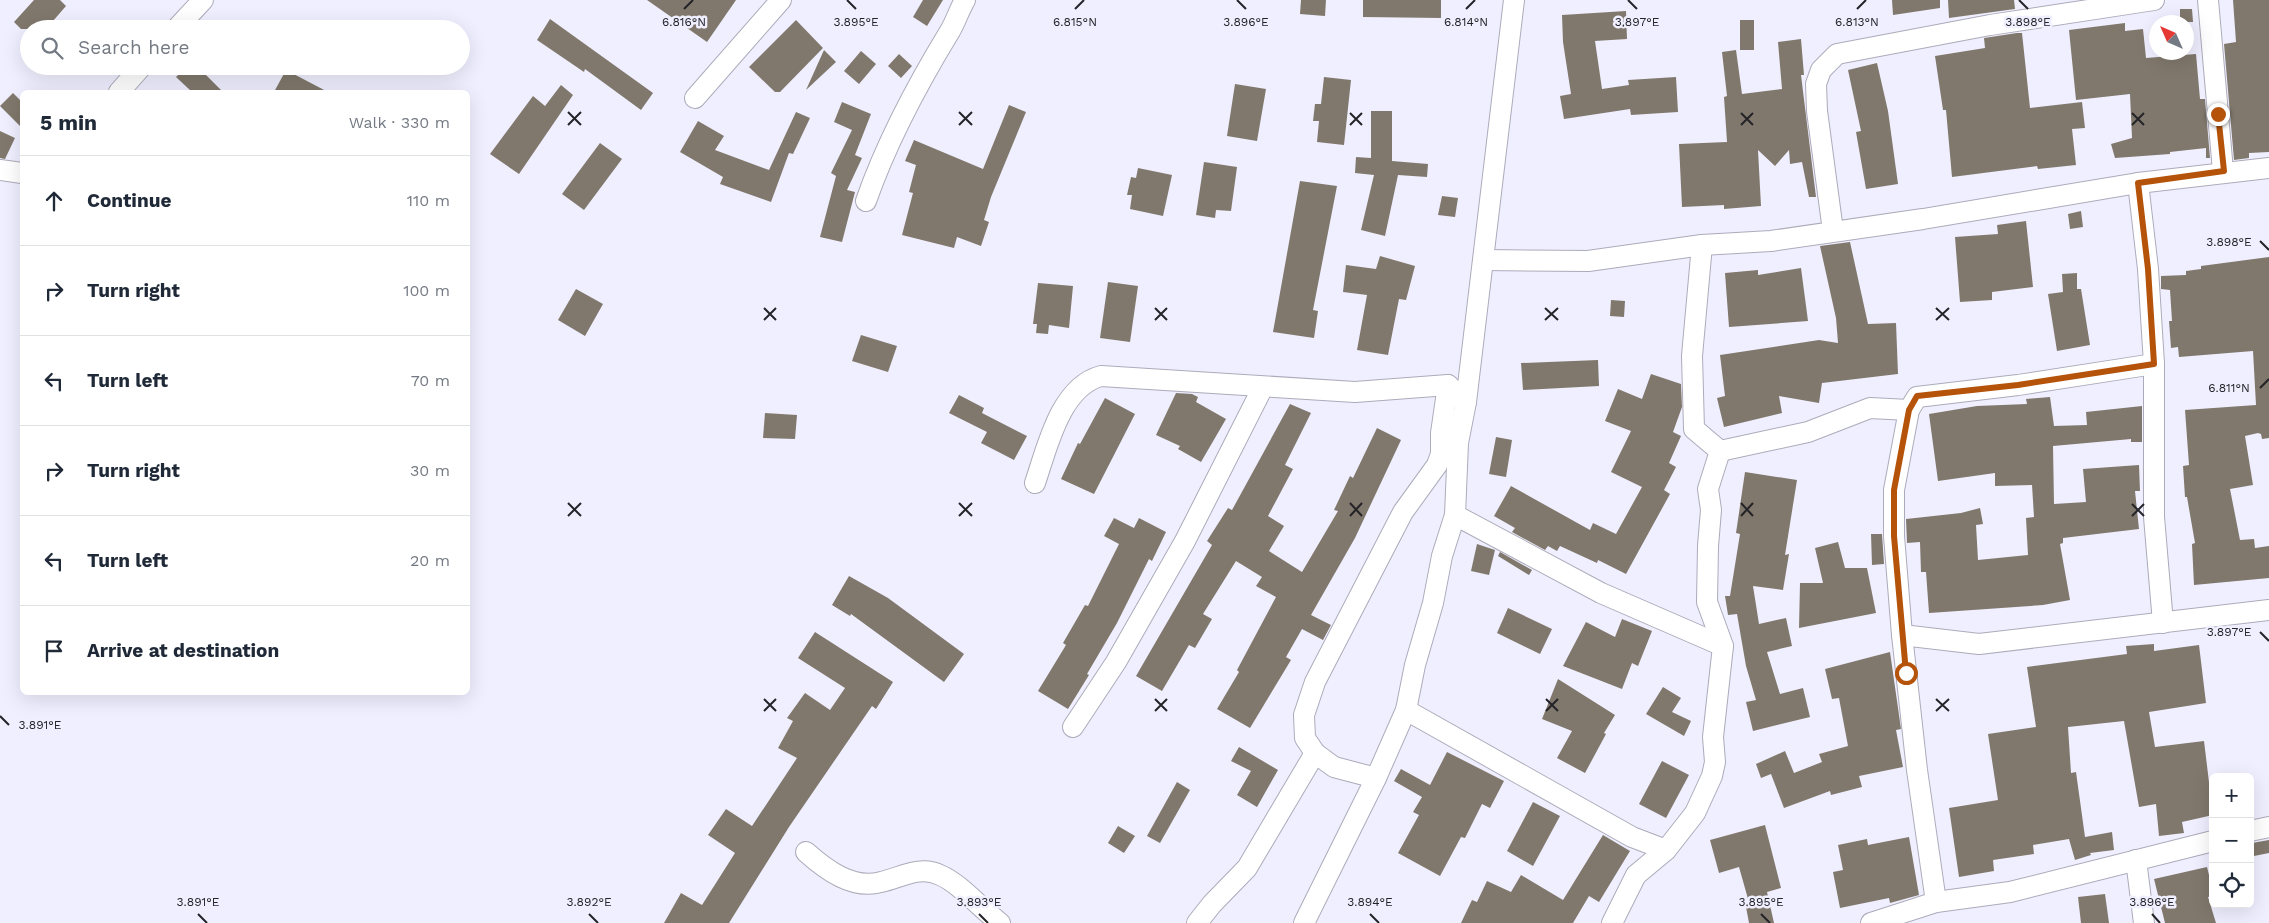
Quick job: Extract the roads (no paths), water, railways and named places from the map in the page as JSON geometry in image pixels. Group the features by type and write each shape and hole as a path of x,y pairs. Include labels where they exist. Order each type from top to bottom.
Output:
{"street":[{"path":"184,20 203,0"},
{"path":"695,98 781,0"},
{"path":"866,201 875,176 912,94 956,21 965,0"},
{"path":"1304,923 1376,778 1406,710 1415,666 1433,603 1442,556 1455,515 1458,443 1466,402 1484,260 1498,120 1514,0"},
{"path":"1833,231 1817,111 1816,84 1821,70 1837,54 1990,26 2154,0"},
{"path":"2208,0 2224,171"},
{"path":"121,90 134,75"},
{"path":"1484,260 1588,261 1702,245 1771,241 1923,219 2138,183 2224,171 2269,168"},
{"path":"0,170 20,173"},
{"path":"2138,183 2148,269 2154,364 2154,517 2163,623"},
{"path":"1702,245 1692,356 1694,430 1720,451"},
{"path":"1936,902 1917,770 1902,635 1894,536 1894,490 1909,410 1917,396 2018,385 2154,364"},
{"path":"1035,484 1060,413 1089,379 1101,376 1355,392 1448,386 1466,402"},
{"path":"1376,778 1334,767 1315,753 1305,738 1303,729 1304,715 1316,682 1403,512 1437,465 1442,454 1441,433 1448,386"},
{"path":"1073,727 1116,662 1185,541 1263,387"},
{"path":"1720,451 1808,432 1870,408 1909,410"},
{"path":"1612,923 1636,875 1666,850 1695,812 1712,776 1715,762 1713,737 1723,646 1708,602 1708,546 1711,510 1708,489 1720,451"},
{"path":"1455,515 1601,593 1723,646"},
{"path":"1902,635 1979,644 2269,610"},
{"path":"1406,710 1632,837 1666,850"},
{"path":"1197,923 1212,904 1247,868 1315,753"},
{"path":"2254,830 2269,827"},
{"path":"1871,923 1936,902 2010,892 2209,842"},
{"path":"806,852 822,866 848,881 879,883 924,871 940,874 1000,923"},
{"path":"2136,860 2144,923"}]}
